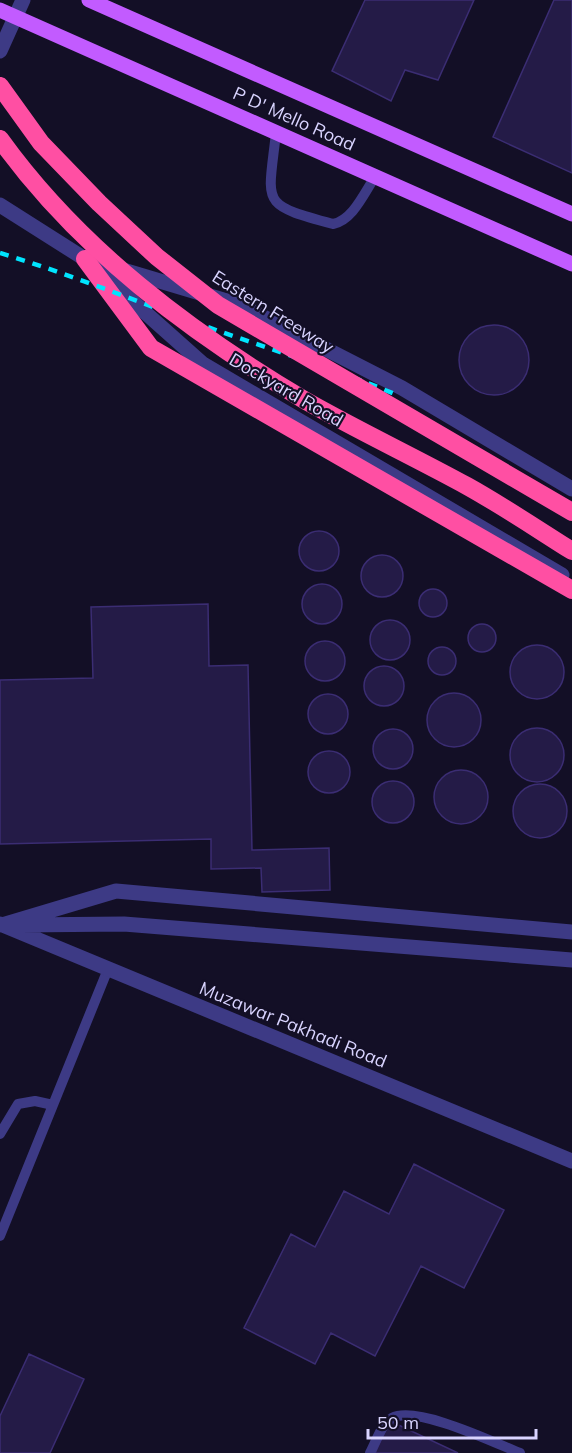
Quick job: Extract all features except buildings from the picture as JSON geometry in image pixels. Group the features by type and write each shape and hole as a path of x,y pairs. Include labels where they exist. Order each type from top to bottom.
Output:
{"highway":[{"name":"Eastern Freeway","path":"0,86 41,143 99,203 157,258 218,305 572,512"},
{"path":"0,140 18,165 71,222 134,282 200,333 307,401 469,487 572,551"},
{"path":"85,259 151,348 572,590"}],"main road":[{"name":"P D' Mello Road","path":"89,0 572,214"},
{"name":"P D' Mello Road","path":"0,10 572,264"}],"street":[{"path":"0,51 23,0"},
{"name":"Dockyard Road","path":"0,204 85,259 203,364 572,581"},
{"path":"85,259 240,305 467,424 572,489"},
{"path":"0,926 116,891 572,932"},
{"path":"0,926 124,924 572,960"},
{"name":"Muzawar Pakhadi Road","path":"0,926 572,1161"}],"lane":[{"path":"276,133 270,193 278,205 286,210 333,224 341,222 350,214 375,177"},
{"path":"0,1236 108,969"},
{"path":"0,1134 18,1104 35,1101 53,1105"},
{"path":"370,1453 390,1419 405,1413 427,1417 520,1453"}],"railway":[{"path":"0,253 336,371 397,395"}]}
